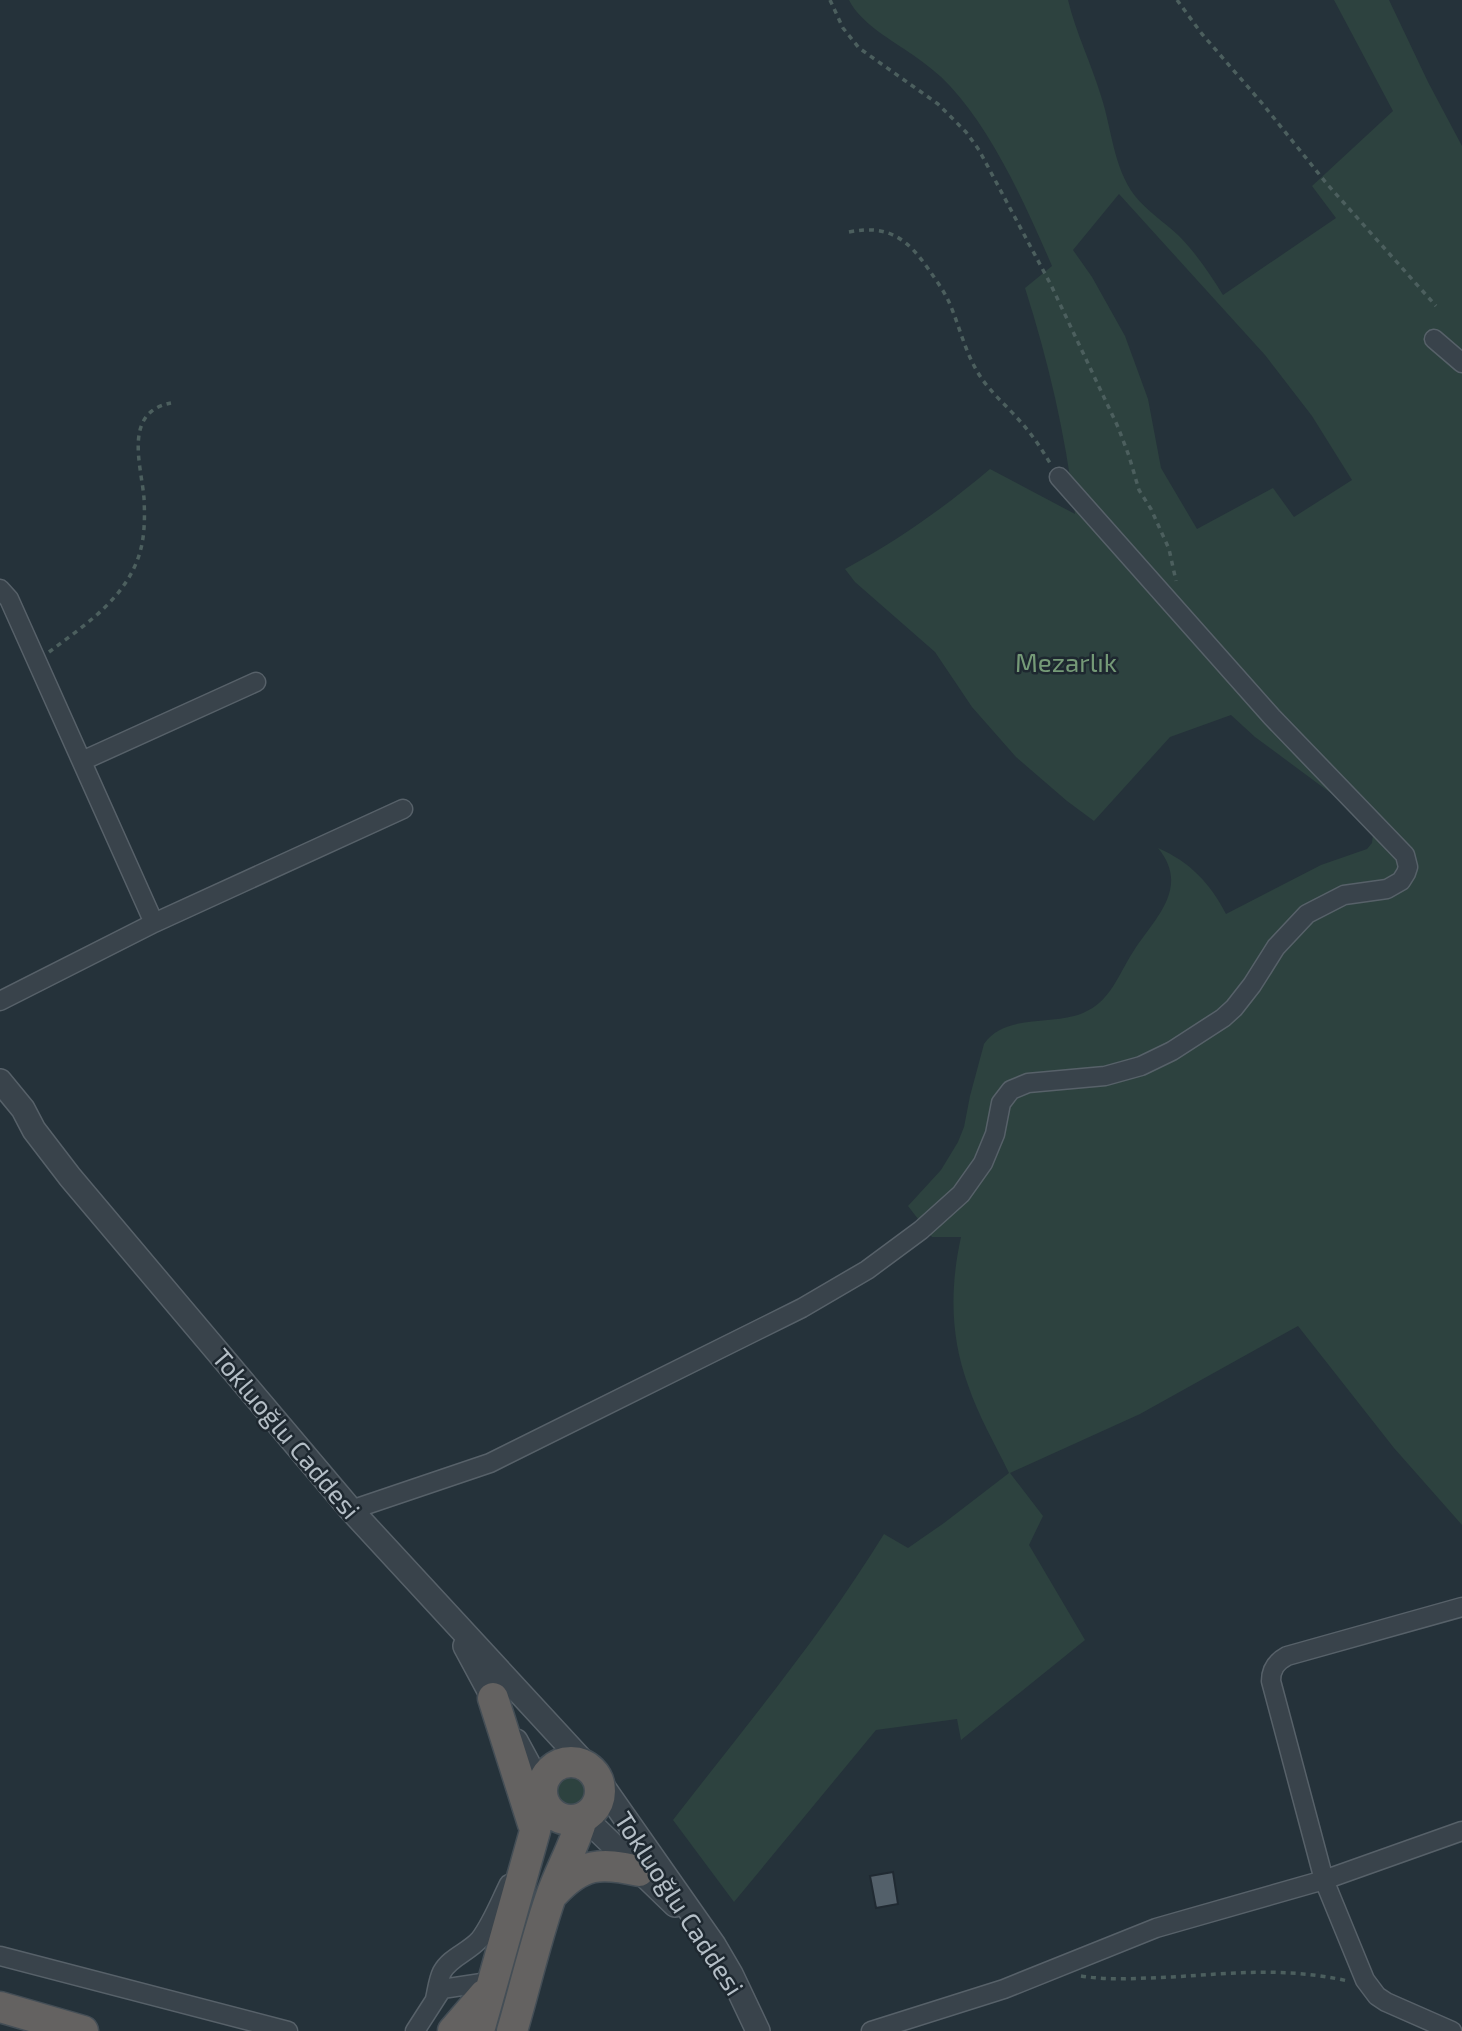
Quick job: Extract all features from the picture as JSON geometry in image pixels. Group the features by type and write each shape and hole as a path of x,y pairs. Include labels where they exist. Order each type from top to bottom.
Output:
{"highway":[{"path":"493,1698 535,1830"},
{"path":"479,2031 495,1981 535,1830 542,1790 548,1774 564,1763 583,1765 594,1774 600,1787 600,1797 590,1814 573,1821 564,1820 548,1809 542,1790"},
{"path":"512,2031 551,1895 576,1841 583,1818"},
{"path":"551,1895 567,1879 590,1868 615,1865 639,1871"},
{"path":"453,2031 495,1981"},
{"path":"524,1990 529,2031"},
{"path":"0,2007 83,2031"}],"street":[{"path":"1434,340 1462,363"},
{"path":"351,1510 489,1463 640,1390 835,1290 895,1251 961,1194 983,1163 995,1134 1001,1103 1011,1090 1028,1083 1105,1076 1141,1066 1166,1055 1234,1008 1276,947 1307,914 1344,895 1387,888 1404,877 1408,867 1405,855 1272,717 1059,477"},
{"path":"0,589 9,599 154,923"},
{"path":"82,761 256,682"},
{"path":"0,1001 154,923 402,809"},
{"name":"Tokluoğlu Caddesi","path":"0,1081 70,1177 351,1510 594,1774 709,1938 731,1974 758,2031"},
{"path":"0,1106 34,1130"},
{"path":"1452,2031 1386,2002 1371,1988 1361,1970 1324,1880 1271,1681 1272,1670 1287,1656 1462,1607"},
{"path":"451,1618 542,1790"},
{"path":"583,1818 709,1938"},
{"path":"435,1999 443,1970 453,1959 475,1944 488,1926 535,1830"},
{"path":"871,2031 1004,1989 1156,1928 1324,1880 1462,1832"},
{"path":"0,1956 288,2031"},
{"path":"415,2031 444,1988 495,1981"}],"path":[{"path":"830,0 843,28 859,48 938,104 966,132 979,150 1051,285 1118,427 1139,490 1169,549 1178,611"},
{"path":"1177,0 1202,34 1327,184 1436,306"},
{"path":"849,232 871,229 881,231 901,239 916,251 949,302 962,340 979,375 1021,422 1059,477"},
{"path":"37,661 79,630 113,600 130,577 140,552 145,527 138,448 140,429 147,415 154,409 171,404"},
{"path":"1055,1969 1084,1976 1124,1979 1281,1971 1327,1976 1371,1988"}],"green space":[{"name":"Mezarlık","path":"849,0 1068,0 1101,96 1117,160 1128,185 1150,212 1191,249 1223,295 1336,218 1312,186 1393,111 1334,0 1389,0 1462,146 1462,1525 1394,1448 1298,1326 1140,1414 1010,1473 1043,1516 1029,1545 1085,1640 961,1740 957,1719 876,1730 734,1902 673,1820 809,1644 884,1534 908,1548 1009,1473 972,1396 958,1348 954,1293 961,1237 932,1237 908,1206 941,1170 958,1142 984,1044 993,1034 1004,1028 1071,1017 1101,1002 1166,903 1171,876 1158,848 1180,860 1198,875 1226,914 1321,865 1367,849 1372,843 1373,834 1355,811 1255,737 1231,715 1170,737 1094,821 1016,757 972,707 935,652 855,582 845,569 920,523 990,469 1075,514 1056,400 1025,288 1052,266 1008,172 966,105 937,73 878,31 854,9","holes":["1119,194 1265,355 1312,416 1352,480 1294,517 1273,488 1197,529 1161,468 1148,399 1125,336 1092,277 1073,250"]},
{"path":"571,1769 586,1776 593,1791 586,1806 571,1813 556,1806 549,1791 556,1776"}],"building":[{"path":"893,1872 898,1904 876,1908 870,1876"}]}
